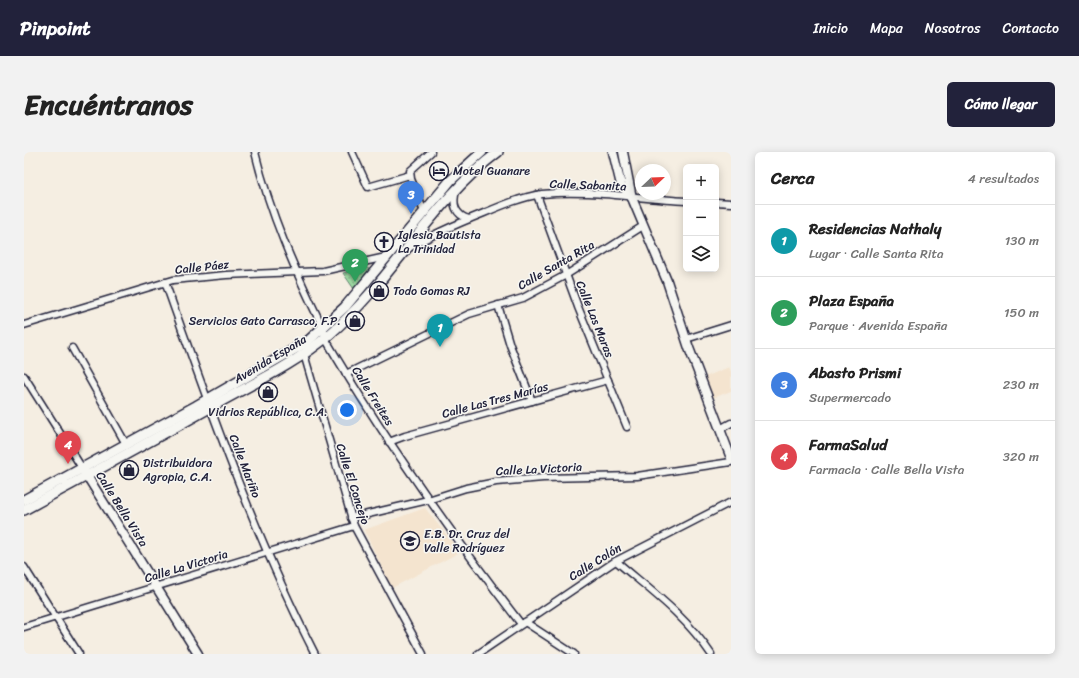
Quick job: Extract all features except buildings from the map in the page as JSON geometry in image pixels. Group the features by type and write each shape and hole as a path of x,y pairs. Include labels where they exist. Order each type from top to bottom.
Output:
{"main road":[{"name":"Avenida España","path":"24,510 126,444 209,404 292,352 323,328 354,297 450,180 482,152"},
{"name":"Avenida España","path":"24,500 84,472 304,354 325,338 361,303 457,187 498,152"}],"street":[{"name":"Calle Freites","path":"255,152 264,188 296,272 323,328 325,338 389,442 457,541 523,623 574,654"},
{"path":"352,152 368,187 410,175"},
{"path":"424,212 410,175 412,168 431,152"},
{"path":"614,152 621,184 632,198"},
{"path":"623,152 632,198 671,292 686,339 731,458"},
{"path":"457,187 454,200 455,208 460,215 469,219"},
{"name":"Calle Sabanita","path":"405,250 423,239 469,219 518,200 537,195 586,194 683,201"},
{"name":"Calle Las Maras","path":"537,195 566,274 627,427"},
{"path":"719,202 731,204"},
{"name":"Calle Santa Rita","path":"346,374 469,314 523,298 566,274 643,226"},
{"name":"Calle Páez","path":"24,325 165,282 226,274 335,270 388,256"},
{"name":"Calle Mariño","path":"165,282 209,404 267,552 315,654"},
{"path":"498,305 510,345 532,401"},
{"path":"686,339 731,325"},
{"path":"72,348 126,444"},
{"name":"Calle El Concejo","path":"304,354 354,526 423,654"},
{"name":"Calle Bella Vista","path":"24,376 198,654"},
{"name":"Calle Las Tres Marías","path":"389,442 404,436 608,380"},
{"path":"720,429 731,423"},
{"name":"Calle La Victoria","path":"351,518 428,500 466,488 496,482 543,478 637,476 731,462"},
{"name":"Calle Colón","path":"478,654 616,561 731,502"},
{"name":"Calle La Victoria","path":"24,627 354,526"},
{"path":"616,561 678,613 711,654"},
{"path":"24,567 79,654"}],"shaded area":[{"path":"729,367 731,372 731,391 713,398 705,377"},
{"name":"E.B. Dr. Cruz del Valle Rodríguez","path":"425,508 460,552 392,588 364,530"}],"green space":[{"path":"487,152 493,152 359,301 331,327 445,191"},
{"path":"366,267 370,270 354,289 343,273"}],"place":[{"name":"Motel Guanare","path":"439,171"},
{"name":"Abasto Prismi","path":"411,214"},
{"name":"Iglesia Bautista La Trinidad","path":"384,242"},
{"name":"Plaza España","path":"355,282"},
{"name":"Todo Gomas RJ","path":"379,291"},
{"name":"Servicios Gato Carrasco, F.P.","path":"355,321"},
{"name":"Residencias Nathaly","path":"440,347"},
{"name":"Vidrios República, C.A.","path":"268,392"},
{"name":"FarmaSalud","path":"68,464"},
{"name":"Distribuidora Agropia, C.A.","path":"129,470"},
{"name":"E.B. Dr. Cruz del Valle Rodríguez","path":"410,541"}]}
